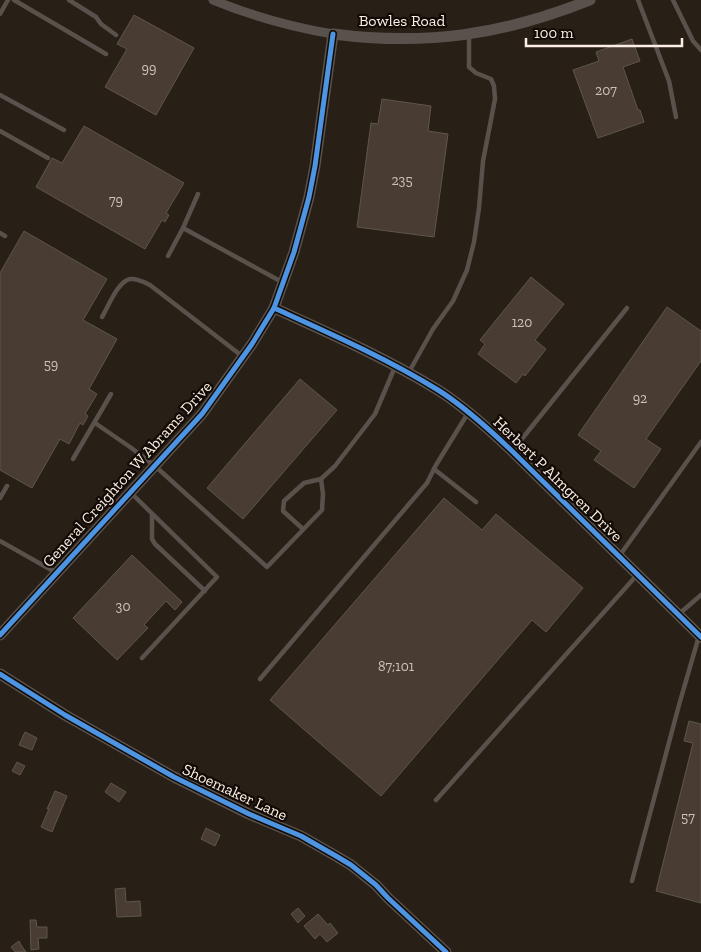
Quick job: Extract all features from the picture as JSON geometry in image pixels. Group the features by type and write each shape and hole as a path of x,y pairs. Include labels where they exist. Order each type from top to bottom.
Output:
{"street":[{"name":"Bowles Road","path":"213,0 260,18 316,31 401,39 434,38 505,28 529,22 590,0"},
{"name":"General Creighton W Abrams Drive","path":"0,635 202,414 244,356 274,308 302,225 312,181 333,34"},
{"name":"Herbert P Almgren Drive","path":"274,308 396,366 440,392 468,412 512,451 700,636"},
{"name":"Shoemaker Lane","path":"0,674 65,715 174,777 249,814 301,836 351,865 376,885 446,952"}],"lane":[{"path":"0,14 8,0"},
{"path":"14,0 106,54"},
{"path":"69,0 96,16 100,24 116,35"},
{"path":"638,0 669,81 676,118"},
{"path":"673,0 693,40 701,50"},
{"path":"408,373 433,330 453,301 467,270 474,242 479,208 482,161 494,99 494,86 491,79 476,73 469,67 469,34"},
{"path":"0,95 64,130"},
{"path":"0,131 48,158"},
{"path":"168,256 198,194"},
{"path":"183,228 284,282"},
{"path":"102,317 121,284 130,279 138,280 150,285 244,356"},
{"path":"512,451 627,308"},
{"path":"303,529 283,511 284,501 304,483 321,479 335,466 375,414 396,366"},
{"path":"73,459 111,394"},
{"path":"260,679 427,483 468,412"},
{"path":"95,423 130,446 155,466 267,567 322,510 323,494 321,479"},
{"path":"619,556 701,442"},
{"path":"434,469 476,502"},
{"path":"0,498 7,486"},
{"path":"130,492 217,577 142,658"},
{"path":"152,514 152,540 205,591"},
{"path":"0,541 57,573"},
{"path":"436,800 637,574"},
{"path":"678,615 701,595"},
{"path":"632,881 679,705 700,636"}],"building":[{"path":"134,15 194,48 156,115 105,87 127,49 117,44"},
{"path":"632,39 640,61 623,67 644,122 598,138 573,70 599,61 596,52"},
{"path":"382,99 431,106 428,131 448,134 434,237 357,227 371,123 378,124"},
{"path":"84,126 184,183 166,213 169,215 165,222 162,220 145,249 36,187 52,158 62,163"},
{"path":"24,231 107,279 83,320 117,339 89,389 97,394 85,414 88,416 83,425 80,423 69,444 60,439 32,488 0,470 0,273"},
{"path":"531,277 564,304 535,340 546,349 525,376 523,374 516,383 478,354 485,344 480,340"},
{"path":"667,307 701,331 701,361 646,439 661,449 634,488 594,460 601,451 578,435"},
{"path":"300,379 337,410 243,519 207,488"},
{"path":"444,498 482,530 496,514 583,588 546,632 532,620 381,796 270,700"},
{"path":"132,555 182,602 175,610 166,601 144,625 148,628 117,660 73,618"},
{"path":"689,721 701,724 701,903 656,891 693,743 684,741"},
{"path":"25,732 37,738 32,750 19,745"},
{"path":"17,762 25,766 20,775 12,771"},
{"path":"111,783 126,792 119,802 105,792"},
{"path":"55,791 67,796 52,832 41,827"},
{"path":"206,828 220,835 215,846 201,839"},
{"path":"125,888 126,902 140,901 141,916 117,917 115,889"},
{"path":"298,908 305,916 298,923 291,914"},
{"path":"318,914 328,925 330,923 338,933 327,942 320,934 315,939 304,926"},
{"path":"30,920 36,920 37,927 47,927 47,938 38,938 39,949 31,950"},
{"path":"19,941 26,952 15,952 11,947"}],"cycle path":[{"path":"0,635 202,414 252,344 274,308 294,252 309,197 333,34"},
{"path":"274,308 398,367 458,404 512,451 701,637"},
{"path":"0,674 65,715 174,777 249,814 301,836 351,865 376,885 446,952"}]}
